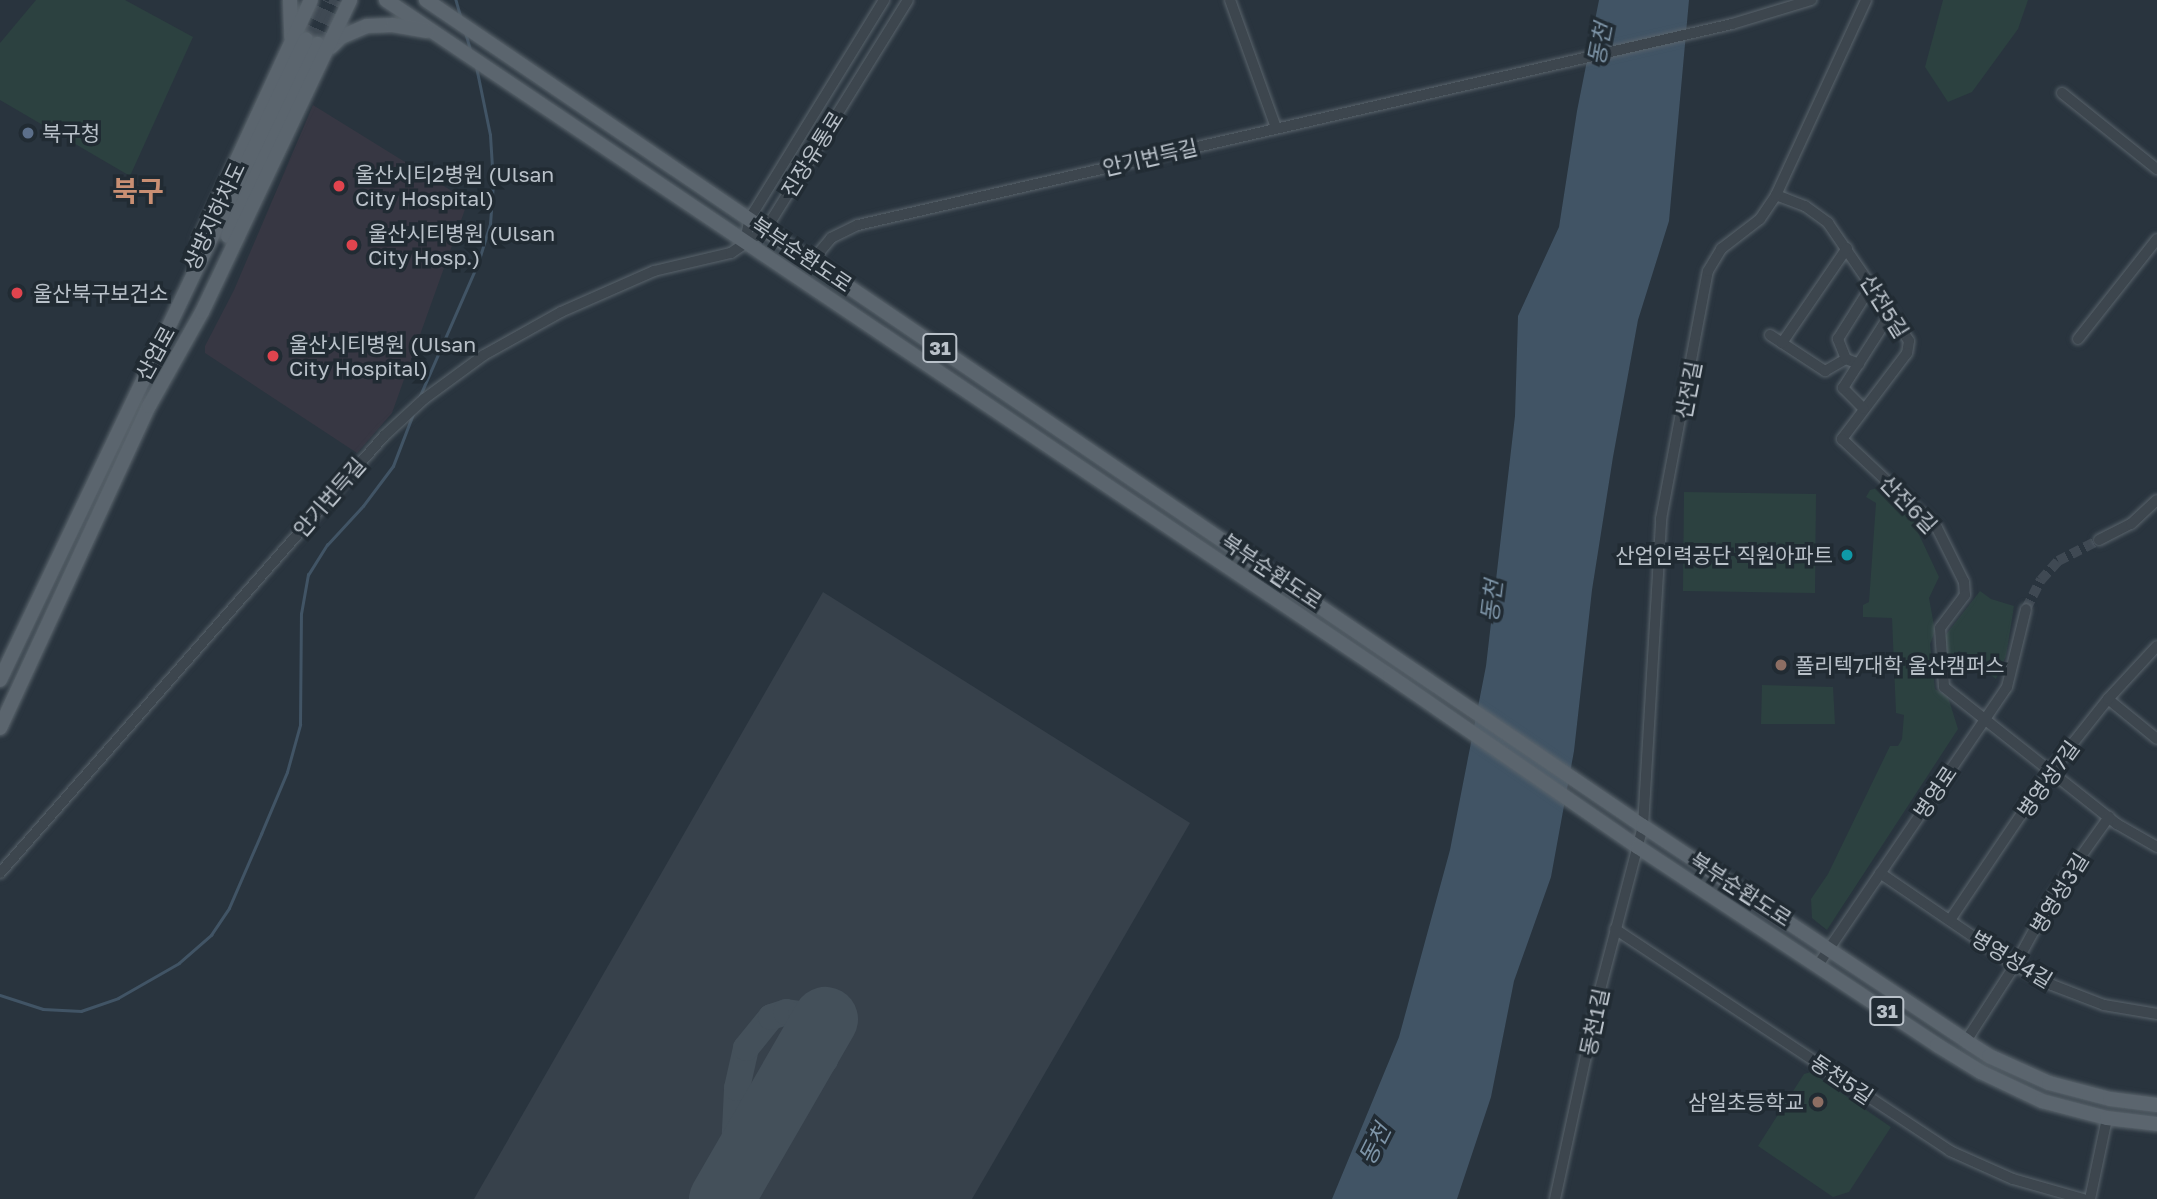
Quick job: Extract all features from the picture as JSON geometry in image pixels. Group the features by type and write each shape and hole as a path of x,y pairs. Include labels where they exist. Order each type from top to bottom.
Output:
{"main road":[{"path":"288,50 292,30 290,0"},
{"name":"산업로","path":"133,399 204,231 311,0"},
{"name":"산업로","path":"0,680 133,399 315,46 350,0"},
{"name":"북부순환도로","path":"386,0 1391,676 1638,847 1981,1072 2042,1101 2107,1118 2157,1124"},
{"name":"북부순환도로","path":"430,3 1643,826 1966,1041 1999,1061 2049,1083 2110,1099 2157,1105"},
{"path":"315,46 367,26 393,24 444,38"},
{"name":"산업로","path":"0,728 149,405 202,312 315,46"}],"street":[{"name":"진장유통로","path":"745,241 750,218 884,0"},
{"name":"진장유통로","path":"745,241 766,229 908,0"},
{"path":"1230,0 1276,128"},
{"name":"안기번득길","path":"812,261 831,238 858,225 1732,24 1811,0"},
{"name":"산전길","path":"1638,847 1643,826 1661,519 1709,271 1721,249 1760,219 1776,195 1866,0"},
{"path":"2062,93 2157,169"},
{"name":"산전5길","path":"1776,195 1828,222 1909,341 1906,353 1843,439"},
{"path":"2078,339 2157,239"},
{"name":"안기번득길","path":"0,873 384,436 449,379 520,334 592,297 654,271 731,253 745,241"},
{"path":"1782,343 1847,248"},
{"path":"1858,364 1846,359 1838,339 1872,285"},
{"path":"1864,409 1843,388 1891,313"},
{"path":"1770,335 1825,371 1846,359"},
{"name":"산전6길","path":"1843,439 1937,528 1964,582 1965,595 1940,628 1942,682 1947,691 2109,817 2135,836 2157,847"},
{"path":"2099,540 2131,524 2157,500"},
{"name":"병영로","path":"1818,965 2010,680 2026,609"},
{"name":"병영성7길","path":"1950,920 2050,772 2108,699 2157,646"},
{"path":"2108,699 2157,739"},
{"name":"병영성3길","path":"1966,1041 2015,965 2054,894 2109,817"},
{"name":"동천1길","path":"1555,1199 1615,929 1638,847"},
{"name":"병영성4길","path":"1880,873 2015,965 2075,995 2104,1004 2157,1014"},
{"name":"동천5길","path":"1615,929 1950,1151 2013,1179 2083,1199"},
{"path":"2090,1199 2107,1118"}],"shaded area":[{"name":"울산시티병원 (Ulsan City Hosp.)","path":"313,105 468,201 392,413 357,453 205,353 205,346 234,290"},
{"path":"823,592 1190,823 972,1199 474,1199"}],"green space":[{"path":"36,0 125,0 193,37 130,176 0,100 0,43"},
{"path":"1943,0 2028,0 2018,29 1972,92 1948,102 1925,67"},
{"path":"1888,485 1915,512 1915,526 1939,577 1929,598 1935,631 1930,644 1935,689 1948,697 1958,729 1827,930 1812,918 1811,899 1828,874 1890,746 1898,746 1902,739 1904,715 1896,713 1892,618 1863,617 1863,605 1869,602 1876,503 1866,497 1870,490"},
{"path":"1684,492 1816,494 1815,593 1683,591"},
{"path":"1980,591 1991,599 2014,606 2006,656 1996,679 1959,651 1943,664 1941,641"},
{"path":"1762,685 1833,687 1835,724 1761,724"},
{"path":"1811,1072 1891,1127 1849,1192 1833,1197 1758,1146 1804,1074"}],"water":[{"name":"동천","path":"1599,0 1689,0 1669,221 1638,320 1613,457 1592,590 1574,751 1551,877 1514,981 1491,1097 1457,1199 1332,1199 1399,1037 1450,850 1486,666 1515,416 1518,316 1559,227 1577,111"}],"waterway":[{"path":"456,0 461,17"},
{"path":"466,34 471,51"},
{"path":"419,398 478,263 490,224 493,183 490,135 476,67"},
{"path":"0,995 43,1009 81,1011 118,998 179,963 211,935 229,908 261,834 287,772 300,725 301,614 308,575 327,545 363,506 393,466 413,414"}],"taxiway":[{"path":"721,1199 733,1171 737,1088 746,1048 771,1017 786,1012 801,1014 816,1021 821,1027 828,1050 825,1060 816,1072 790,1095 756,1139"}],"runway":[{"path":"721,1199 825,1019"}],"tunnel":[{"path":"306,39 324,0"},
{"path":"317,44 337,0"},
{"path":"2026,609 2041,580 2058,561 2099,540"}],"place":[{"name":"북구청","path":"28,133"},
{"name":"울산시티2병원 (Ulsan City Hospital)","path":"339,186"},
{"name":"울산시티병원 (Ulsan City Hosp.)","path":"352,245"},
{"name":"울산북구보건소","path":"17,293"},
{"name":"울산시티병원 (Ulsan City Hospital)","path":"273,356"},
{"name":"산업인력공단 직원아파트","path":"1847,555"},
{"name":"폴리텍7대학 울산캠퍼스","path":"1781,665"},
{"name":"삼일초등학교","path":"1818,1102"}],"district":[{"name":"북구","path":"138,191"}]}
